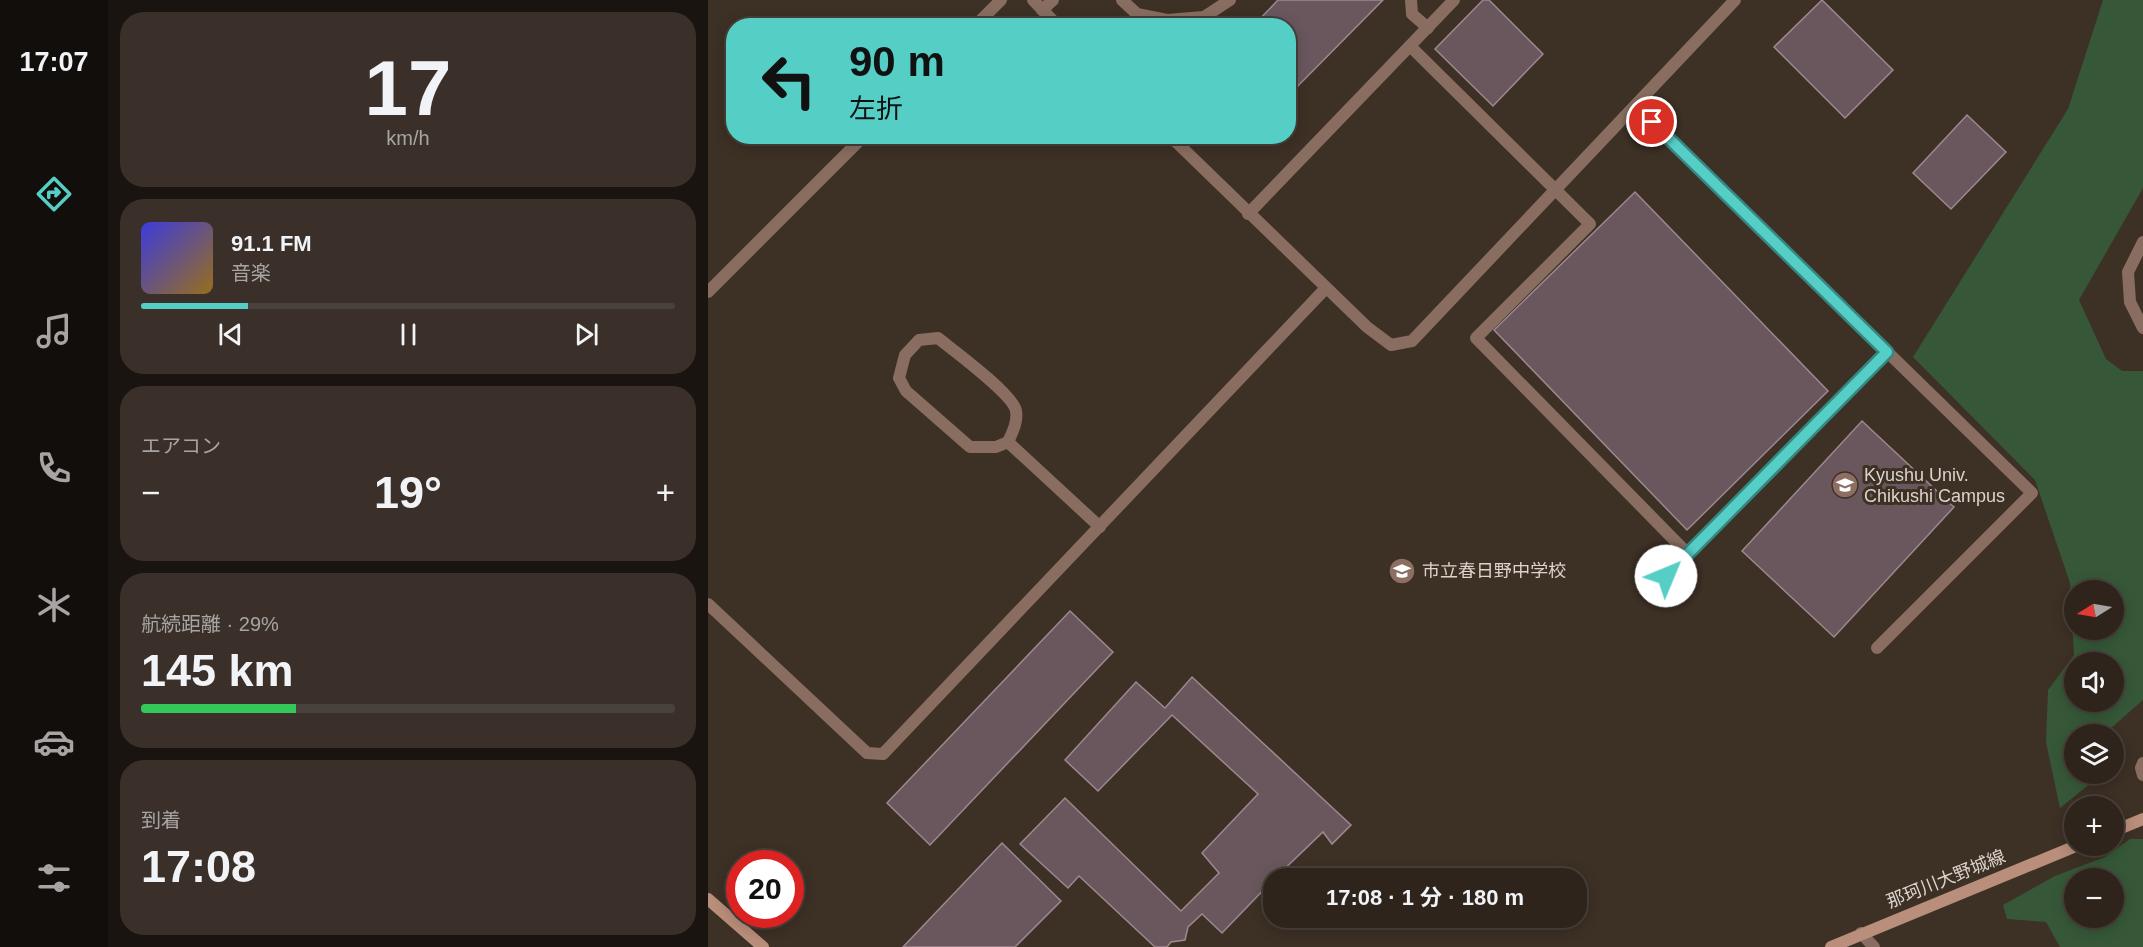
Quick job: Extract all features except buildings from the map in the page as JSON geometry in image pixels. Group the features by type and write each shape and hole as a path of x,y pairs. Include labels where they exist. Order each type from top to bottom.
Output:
{"main road":[{"path":"2124,827 2143,819"},
{"name":"那珂川大野城線","path":"1831,947 2064,851"},
{"path":"708,899 763,947"}],"street":[{"path":"983,18 1001,0"},
{"path":"1033,0 1050,18"},
{"path":"1042,10 1053,0"},
{"path":"1122,0 1137,14 1157,18"},
{"path":"1209,18 1230,0"},
{"path":"1411,0 1412,14 1428,27"},
{"path":"1248,214 1454,0"},
{"path":"1178,144 1367,327 1391,345 1412,341 1735,0"},
{"path":"1410,46 1590,224 1476,338 1688,554"},
{"path":"1635,106 2032,493 1877,648"},
{"path":"708,292 856,144"},
{"path":"2143,242 2128,272 2130,302 2143,328"},
{"path":"708,604 867,753 883,754 1326,288"},
{"path":"938,338 1007,395 1016,410 1014,429 1008,442 996,447 970,447 906,391 899,378 905,355 919,340 938,338"},
{"path":"1666,576 1887,352"},
{"path":"1008,442 1100,527"},
{"path":"2143,763 2141,768 2143,775"},
{"path":"1861,933 1874,947"}],"green space":[{"path":"2103,0 2143,0 2143,188 2079,300 2106,359 2122,371 2143,371 2143,700 2116,724 2064,724 2064,784 2090,784 2075,796 2064,796 2064,805 2060,808 2046,742 2048,690 2064,668 2064,712 2124,712 2124,652 2074,652 2073,640 2124,640 2124,580 2069,580 2035,480 1913,357 2068,109"},
{"path":"2130,839 2143,839 2143,947 2060,947 2046,922 2007,919 2003,905 2064,873 2064,928 2124,928 2124,868 2076,868 2106,856 2124,856 2124,843"}],"place":[{"name":"Kyushu Univ. Chikushi Campus","path":"1845,485"},
{"name":"市立春日野中学校","path":"1402,571"}],"route":[{"path":"1652,122 1887,352 1666,576"}]}
